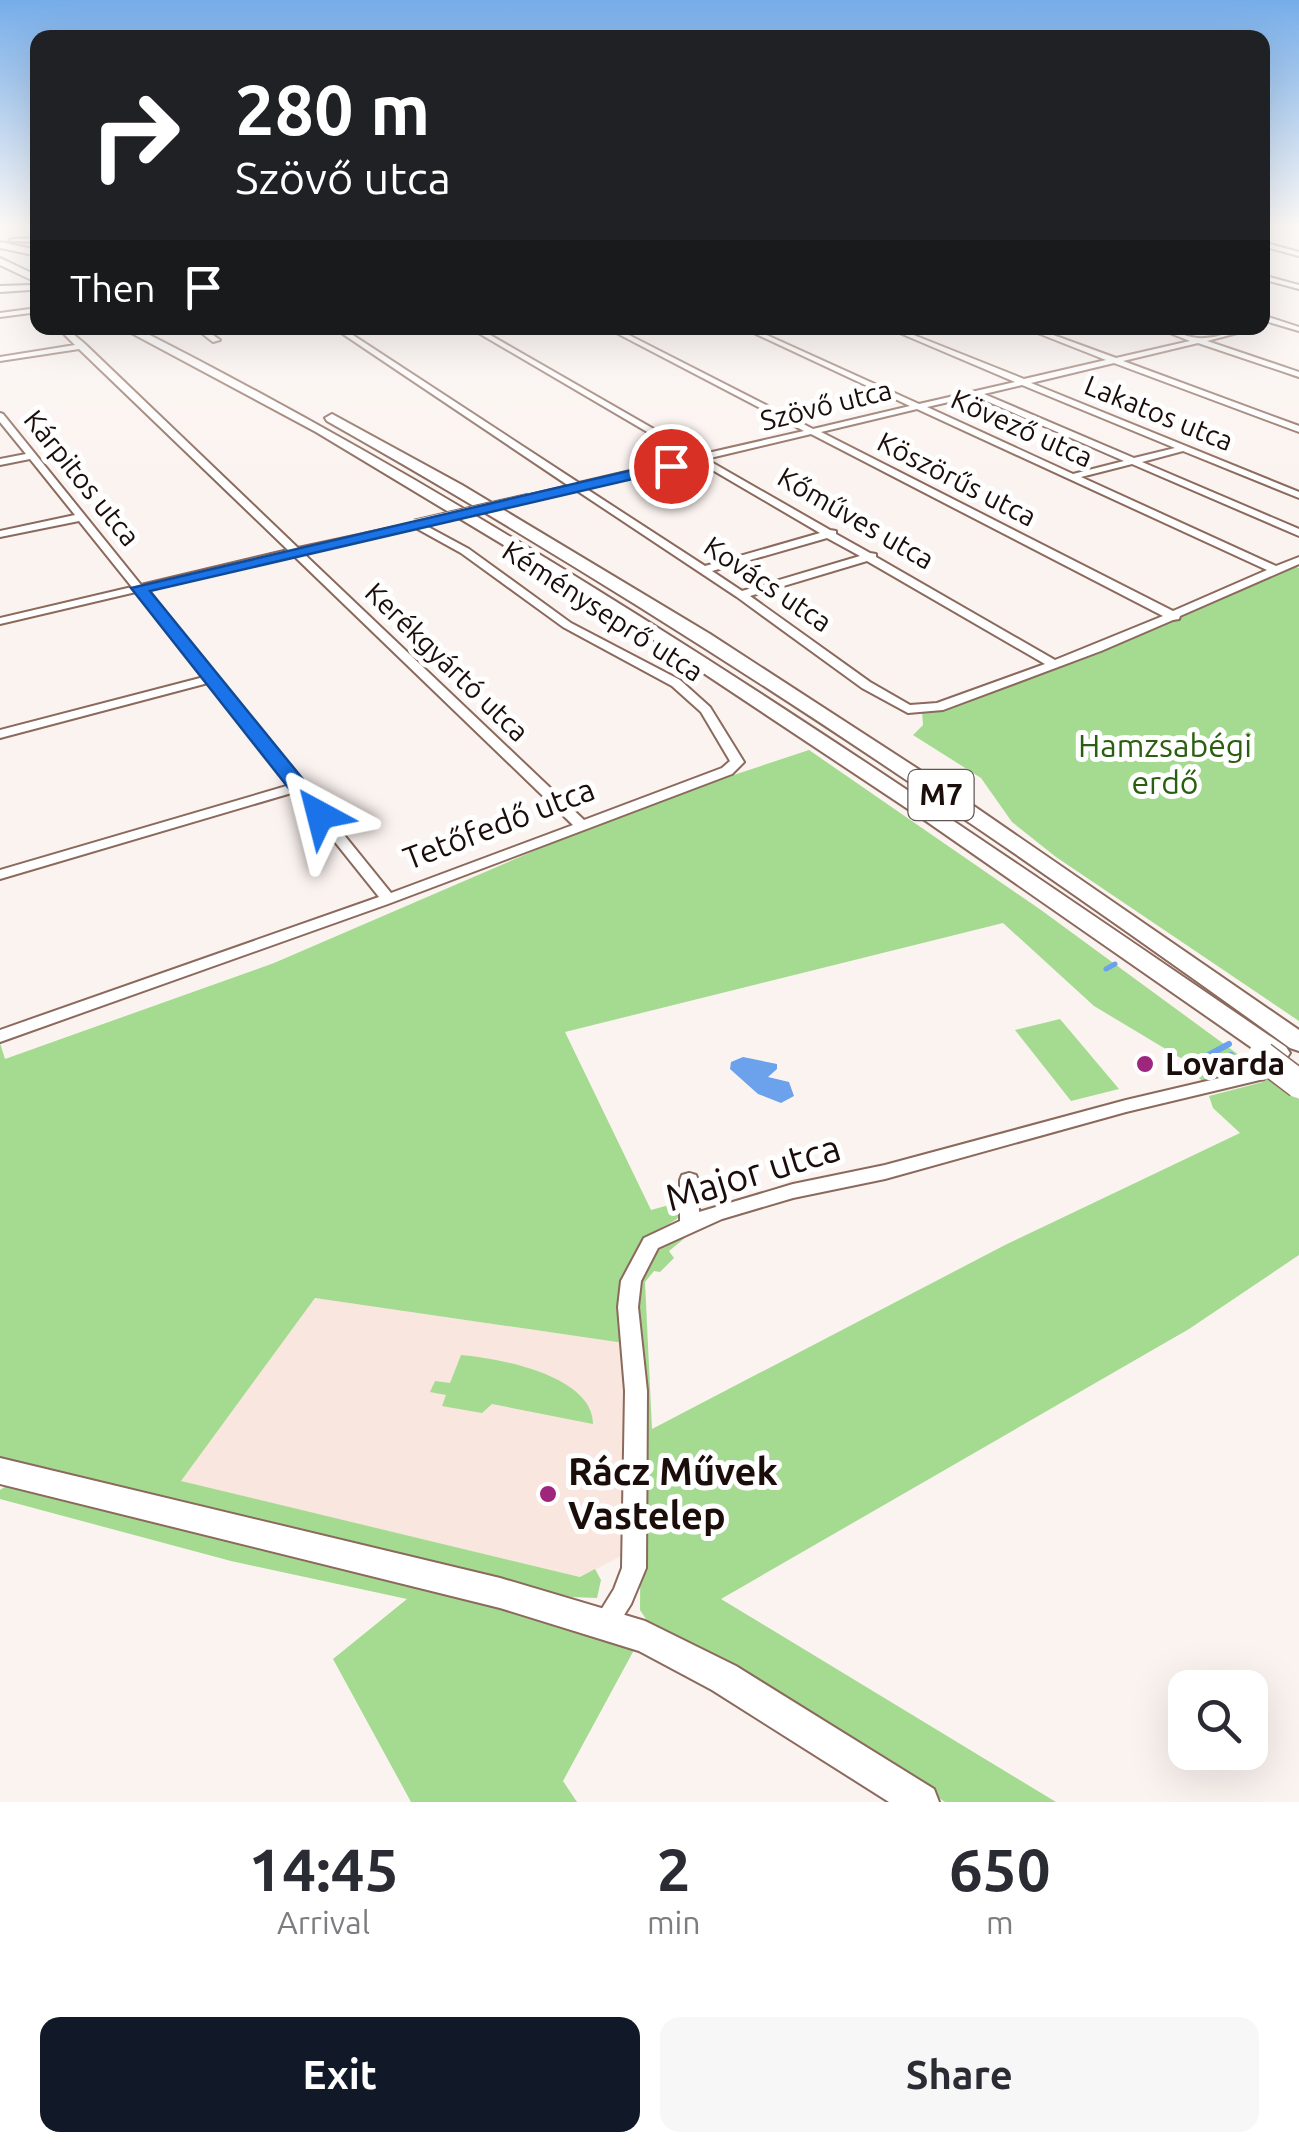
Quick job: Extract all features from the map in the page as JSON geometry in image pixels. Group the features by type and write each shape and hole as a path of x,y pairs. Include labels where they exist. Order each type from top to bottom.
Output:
{"highway":[{"name":"M7","path":"141,335 348,444 620,610 921,807 1155,971 1176,993 1299,1068"},
{"name":"M7","path":"171,335 401,456 731,657 1101,901 1274,1056"},
{"path":"1274,1056 1299,1084"}],"main road":[{"path":"0,1472 500,1593 605,1623 685,1656 921,1802"}],"street":[{"path":"0,316 25,309"},
{"path":"1270,324 1299,317"},
{"path":"1270,320 1299,329"},
{"name":"Kerékgyártó utca","path":"70,335 580,824"},
{"path":"209,335 216,340"},
{"name":"Kovács utca","path":"348,335 741,595 900,706 922,711 1056,665"},
{"name":"Kőműves utca","path":"485,335 1056,665"},
{"name":"Köszörűs utca","path":"624,335 1175,617"},
{"name":"Kövező utca","path":"762,335 1278,571"},
{"name":"Lakatos utca","path":"908,335 1299,495"},
{"path":"1047,335 1299,429"},
{"path":"1182,335 1299,375"},
{"name":"Szövő utca","path":"0,621 1221,335"},
{"path":"0,360 82,346"},
{"path":"975,393 1299,533"},
{"name":"Kárpitos utca","path":"0,416 388,900"},
{"path":"1075,476 1184,448"},
{"path":"0,462 32,456"},
{"path":"0,534 82,516"},
{"name":"Kéményseprő utca","path":"416,524 465,552 567,625 676,683 706,710 736,758 734,765"},
{"path":"703,570 832,533"},
{"path":"741,595 872,556"},
{"path":"1056,665 1175,617 1299,560"},
{"path":"0,734 210,679"},
{"name":"Tetőfedő utca","path":"0,1036 388,900 734,765"},
{"path":"0,875 298,786"},
{"name":"Major utca","path":"605,1623 624,1596 634,1568 636,1391 628,1307 630,1281 651,1242 690,1223 793,1191 885,1172 1126,1106 1274,1056"},
{"path":"690,1180 690,1223"}],"shaded area":[{"path":"315,1298 624,1343 623,1555 581,1577 180,1482"}],"green space":[{"name":"Hamzsabégi erdő","path":"1290,565 1299,568 1299,1021 1056,857 1012,822 981,778 913,735 923,725 922,711"},
{"path":"809,750 1041,910 1299,1099 1299,1255 1189,1329 721,1599 1056,1802 945,1802 760,1685 650,1625 640,1610 641,1478 635,1291 648,1261 662,1248 691,1233 669,1251 674,1258 645,1282 652,1429 1005,1245 1240,1133 1213,1108 1209,1096 1263,1082 1245,1068 1204,1082 1196,1076 1204,1072 1094,1006 1003,923 565,1032 651,1210 680,1202 685,1205 678,1218 643,1241 630,1264 625,1290 624,1343 315,1298 181,1481 580,1577 595,1569 601,1580 597,1598 572,1597 0,1460 0,1043 5,1059 274,963 631,809"},
{"path":"1060,1019 1119,1089 1071,1101 1015,1030"},
{"path":"461,1355 519,1365 561,1381 589,1407 593,1424 492,1404 482,1413 442,1406 446,1395 430,1392 435,1381 450,1383"},
{"path":"6,1486 265,1545 604,1636 634,1650 563,1781 577,1802 411,1802 333,1659 407,1599 231,1561 0,1499 0,1490"}],"water":[{"path":"743,1057 777,1064 768,1077 789,1082 794,1096 781,1103 758,1094 730,1069 731,1062"}],"waterway":[{"path":"1106,969 1115,964"},
{"path":"1192,1064 1229,1044"},
{"path":"1207,1068 1231,1055"}],"place":[{"name":"Lovarda","path":"1145,1064"},
{"name":"Rácz Művek Vastelep","path":"548,1494"}],"route":[{"path":"320,815 139,588 671,466"}]}
